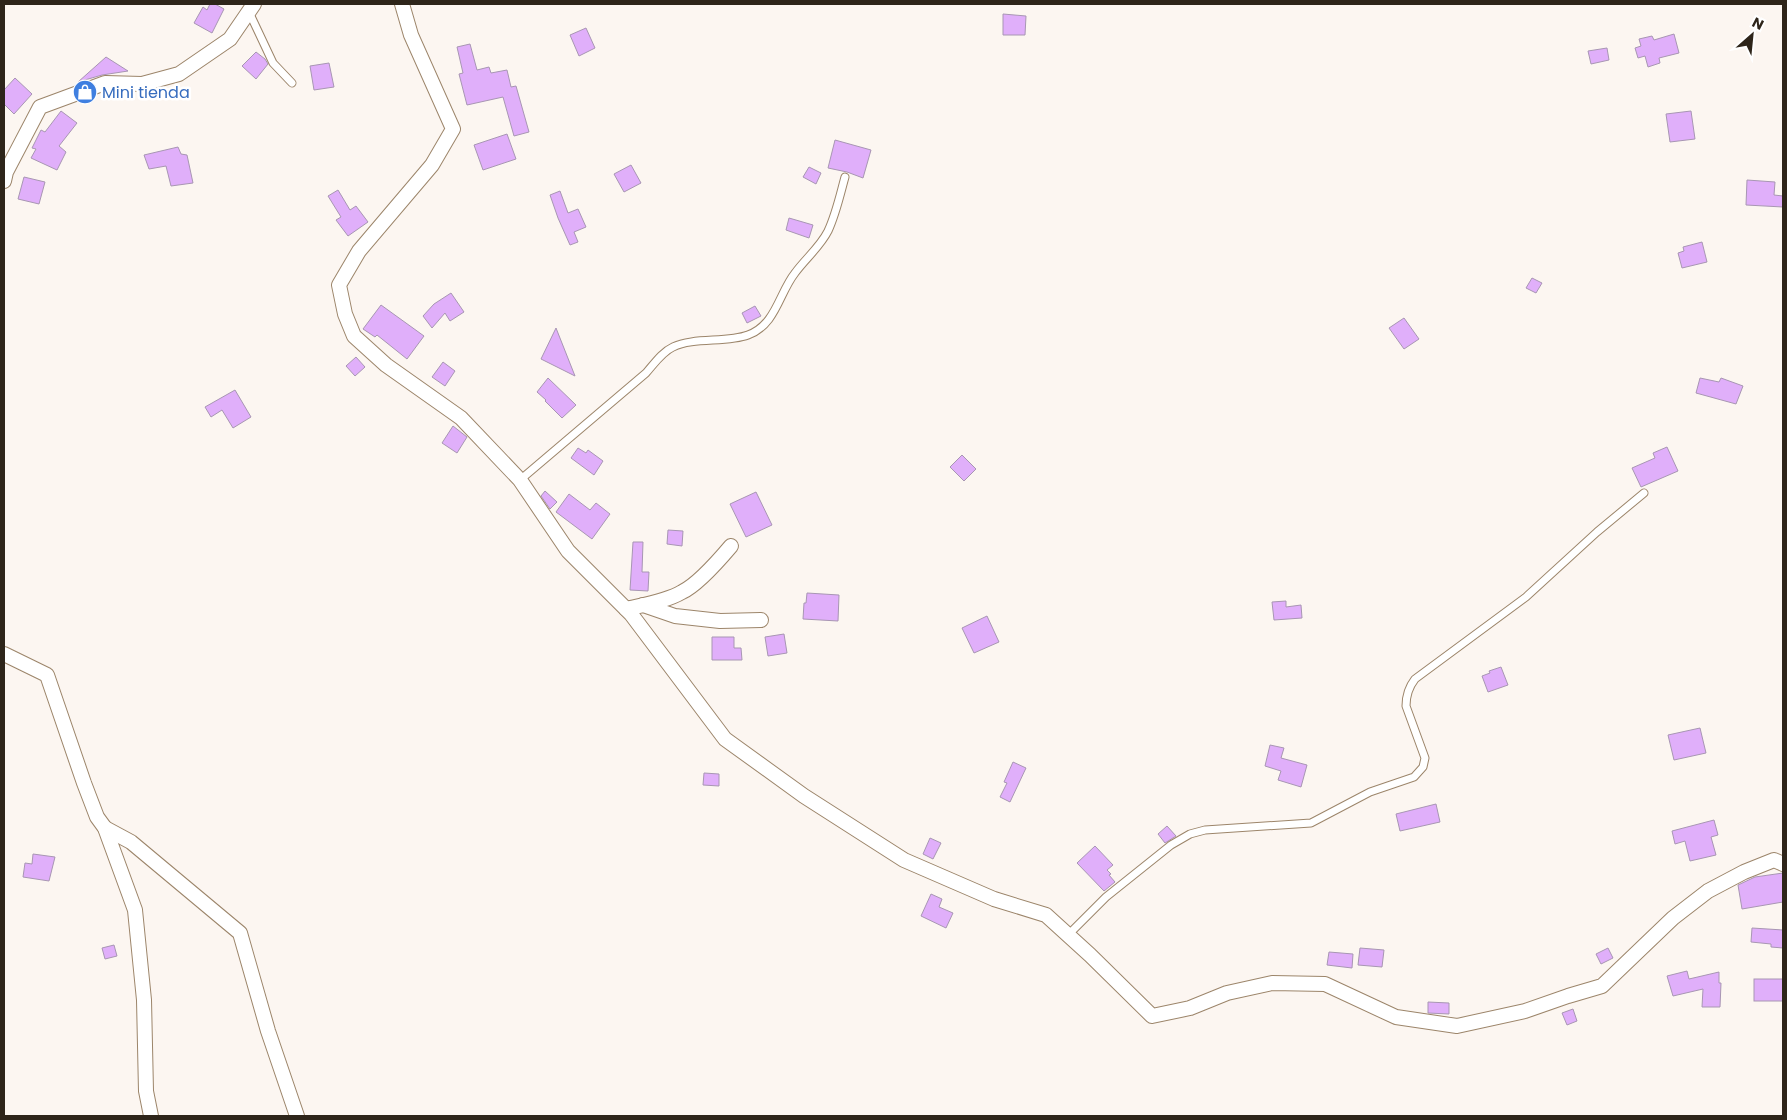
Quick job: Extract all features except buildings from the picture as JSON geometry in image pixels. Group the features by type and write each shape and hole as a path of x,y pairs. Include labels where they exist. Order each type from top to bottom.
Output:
{"street":[{"path":"402,4 411,35 454,129 432,165 359,251 339,285 345,314 354,336 386,366 461,418 520,480 568,551 626,609 725,739 804,796 904,860 994,899 1046,915 1152,1016 1190,1008 1226,993 1272,983 1325,984 1396,1017 1458,1026 1525,1011 1602,986 1673,918 1708,891 1744,872 1774,860 1783,864"},
{"path":"4,181 6,172 40,107 105,83 142,84 179,74 230,39 251,8"},
{"path":"626,609 683,592 717,563 731,546"},
{"path":"643,605 676,616 720,621 761,620"},
{"path":"4,654 46,676 84,783 97,817 105,828 134,910 144,1000 146,1091 151,1116"},
{"path":"105,828 130,842 240,933 268,1030 297,1116"}],"lane":[{"path":"251,8 273,63 292,83"},
{"path":"520,480 646,373 662,354 673,347 748,335 762,326 774,312 793,274 810,256 827,232 838,206 845,177"},
{"path":"1068,935 1106,897 1171,845 1190,834 1204,830 1311,823 1370,792 1414,777 1422,767 1425,758 1406,706 1406,699 1415,679 1526,597 1597,532 1644,493"}],"place":[{"name":"Mini tienda","path":"85,92"}]}
